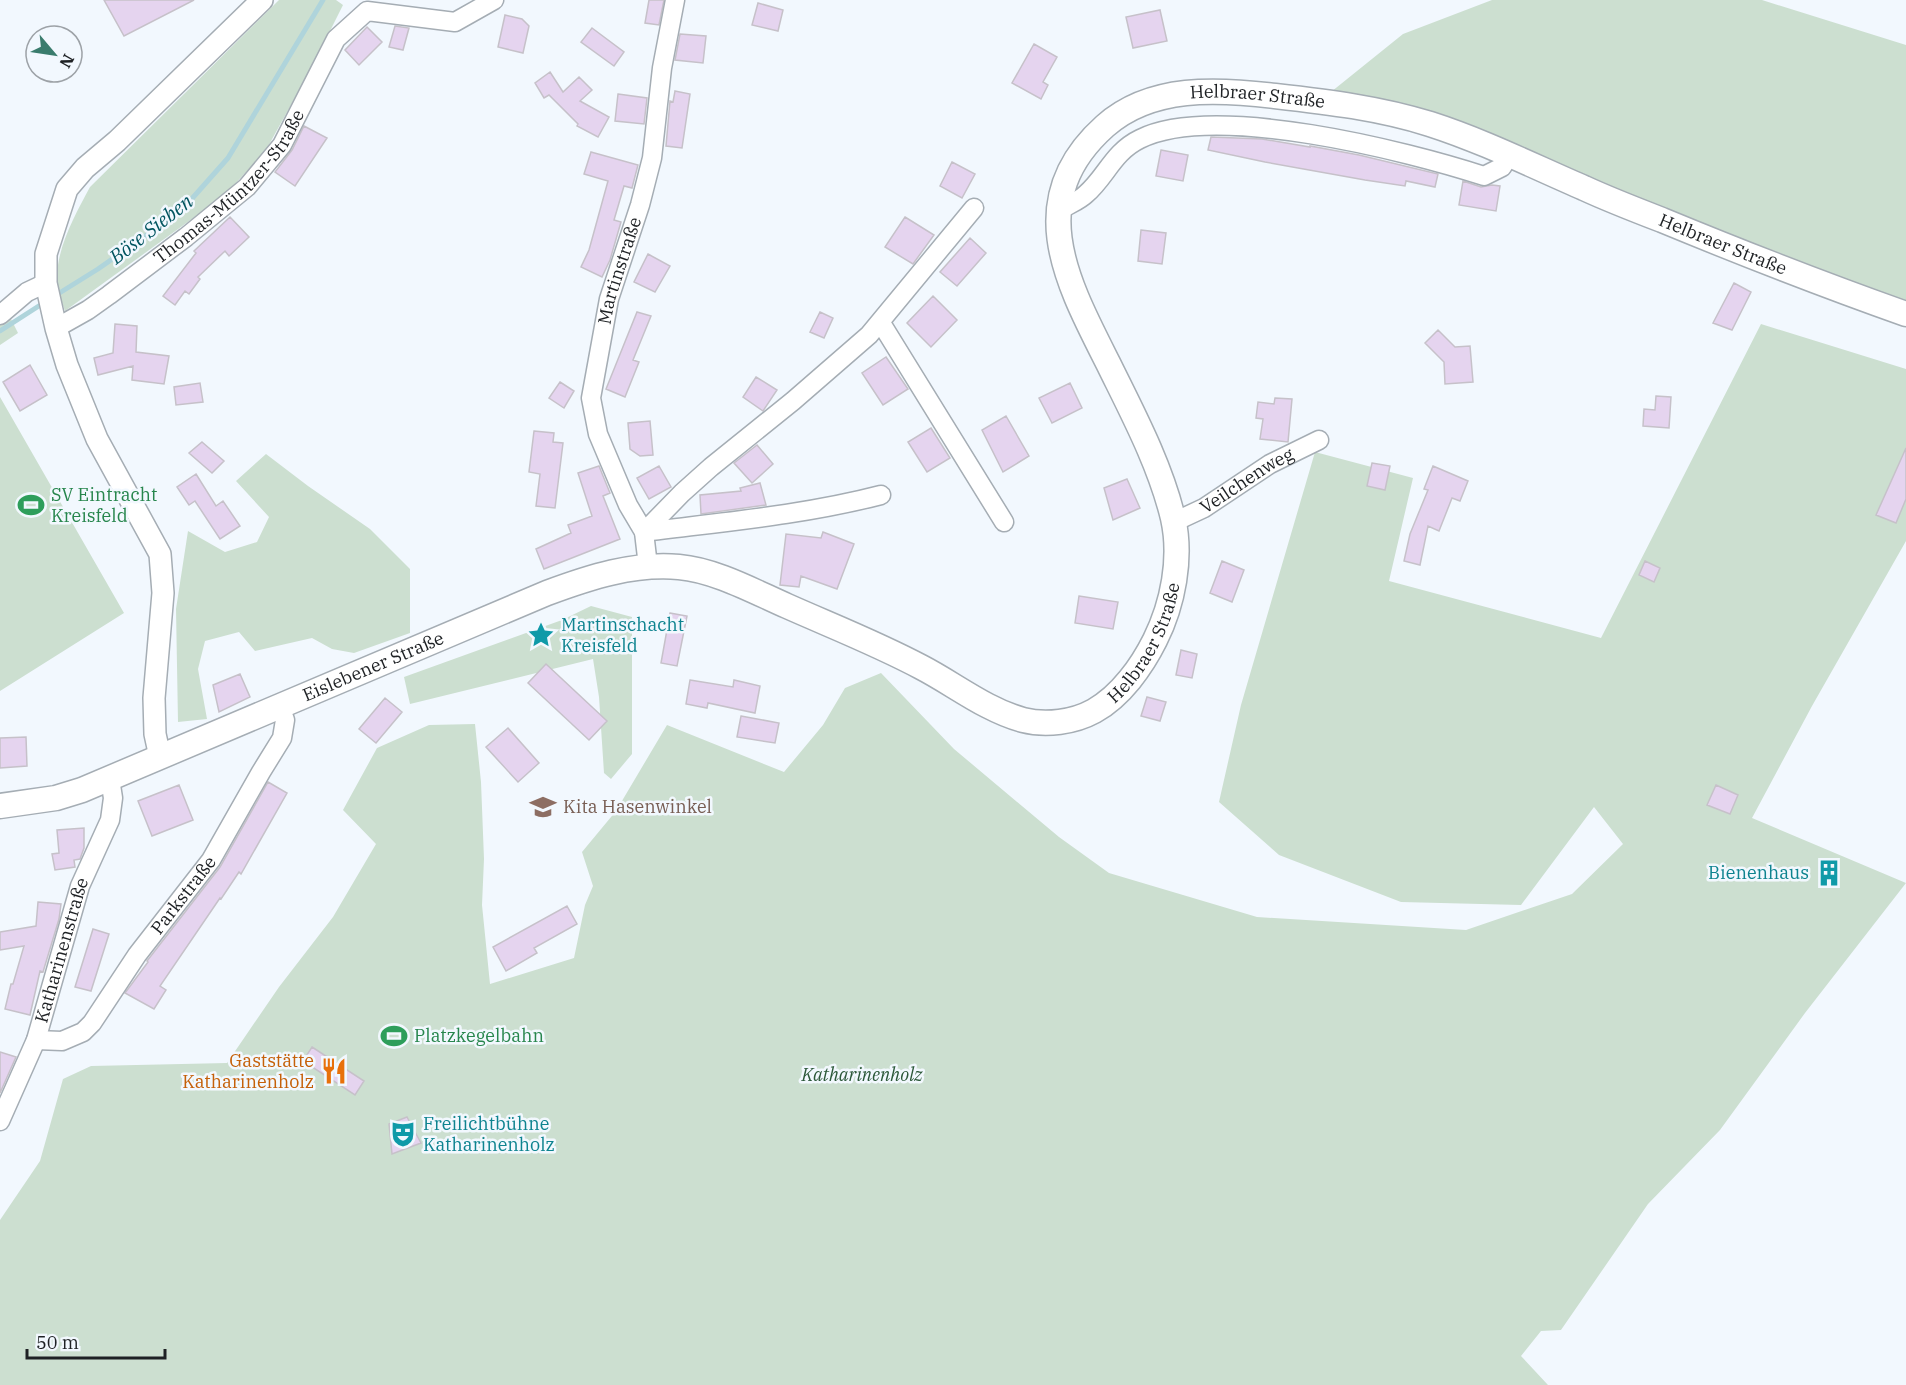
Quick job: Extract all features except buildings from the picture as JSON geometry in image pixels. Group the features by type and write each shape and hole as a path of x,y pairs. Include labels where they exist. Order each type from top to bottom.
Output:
{"main road":[{"name":"Helbraer Straße","path":"750,590 897,655 1012,716 1032,722 1055,722 1081,716 1105,704 1128,680 1150,649 1164,619 1173,586 1176,553 1174,522 1151,456 1071,286 1060,249 1059,211 1062,188 1072,167 1105,126 1137,106 1183,93 1242,92 1321,100 1366,108 1429,124 1510,154 1663,221 1906,314"},
{"name":"Eislebener Straße","path":"0,806 56,798 110,779 570,584 613,572 648,566 692,569 750,590"}],"street":[{"path":"160,757 155,734 154,698 163,593 160,554 97,439 67,365 51,303 46,254 67,189 85,168 117,141 262,0"},
{"name":"Thomas-Müntzer-Straße","path":"0,315 27,292 51,303 88,310 186,237 247,187 282,145 336,39 367,10 455,22 494,0"},
{"name":"Martinstraße","path":"648,566 644,532 628,505 598,434 591,398 609,299 640,205 652,158 662,68 675,0"},
{"name":"Helbraer Straße","path":"1059,211 1086,194 1114,158 1139,139 1177,128 1218,125 1306,134 1410,154 1484,176 1502,167 1510,154"},
{"path":"644,532 711,467 836,365 881,323 974,208"},
{"path":"881,323 1004,522"},
{"name":"Veilchenweg","path":"1174,522 1204,508 1270,464 1319,440"},
{"path":"644,532 844,505 881,495"},
{"name":"Parkstraße","path":"36,1040 62,1041 83,1032 92,1023 137,955 211,860 282,738 285,720 280,706"},
{"name":"Katharinenstraße","path":"0,1121 36,1040 80,886 110,820 113,798 110,779"}],"green space":[{"path":"279,0 336,0 343,5 266,150 225,195 65,311 57,284 59,258 67,233 90,187"},
{"path":"1492,0 1762,0 1906,45 1906,314 1510,154 1321,100 1403,34"},
{"path":"10,317 18,333 0,345 0,323"},
{"name":"Katharinenholz","path":"1761,324 1906,369 1906,541 1812,706 1752,818 1906,883 1805,1013 1720,1130 1648,1204 1561,1330 1541,1331 1521,1356 1548,1385 0,1385 0,1220 40,1161 63,1079 91,1066 227,1063 279,987 333,917 376,844 343,810 377,748 429,725 475,724 481,782 484,859 482,905 490,984 574,958 585,905 593,886 582,852 616,811 667,725 784,772 823,725 845,688 881,673 954,749 1059,837 1109,873 1257,917 1466,930 1572,894 1623,844 1594,807 1521,905 1401,902 1279,855 1219,802 1241,705 1315,452 1413,478 1389,581 1601,638"},
{"name":"SV Eintracht Kreisfeld","path":"0,397 124,613 0,691"},
{"path":"266,454 370,529 410,569 410,633 354,653 332,649 312,638 255,651 239,632 205,641 198,669 207,719 178,722 176,609 188,531 225,552 257,542 269,517 236,481"},
{"path":"591,606 632,617 632,754 611,779 604,773 599,697 593,659 410,704 404,677 562,620"}],"waterway":[{"name":"Böse Sieben","path":"53,297 98,269 181,211 228,158 323,0"},
{"name":"Böse Sieben","path":"0,331 45,302"}],"place":[{"name":"SV Eintracht Kreisfeld","path":"31,505"},
{"name":"Martinschacht Kreisfeld","path":"541,635"},
{"name":"Kita Hasenwinkel","path":"543,807"},
{"name":"Bienenhaus","path":"1829,873"},
{"name":"Platzkegelbahn","path":"394,1036"},
{"name":"Gaststätte Katharinenholz","path":"334,1071"},
{"name":"Freilichtbühne Katharinenholz","path":"403,1134"}]}
